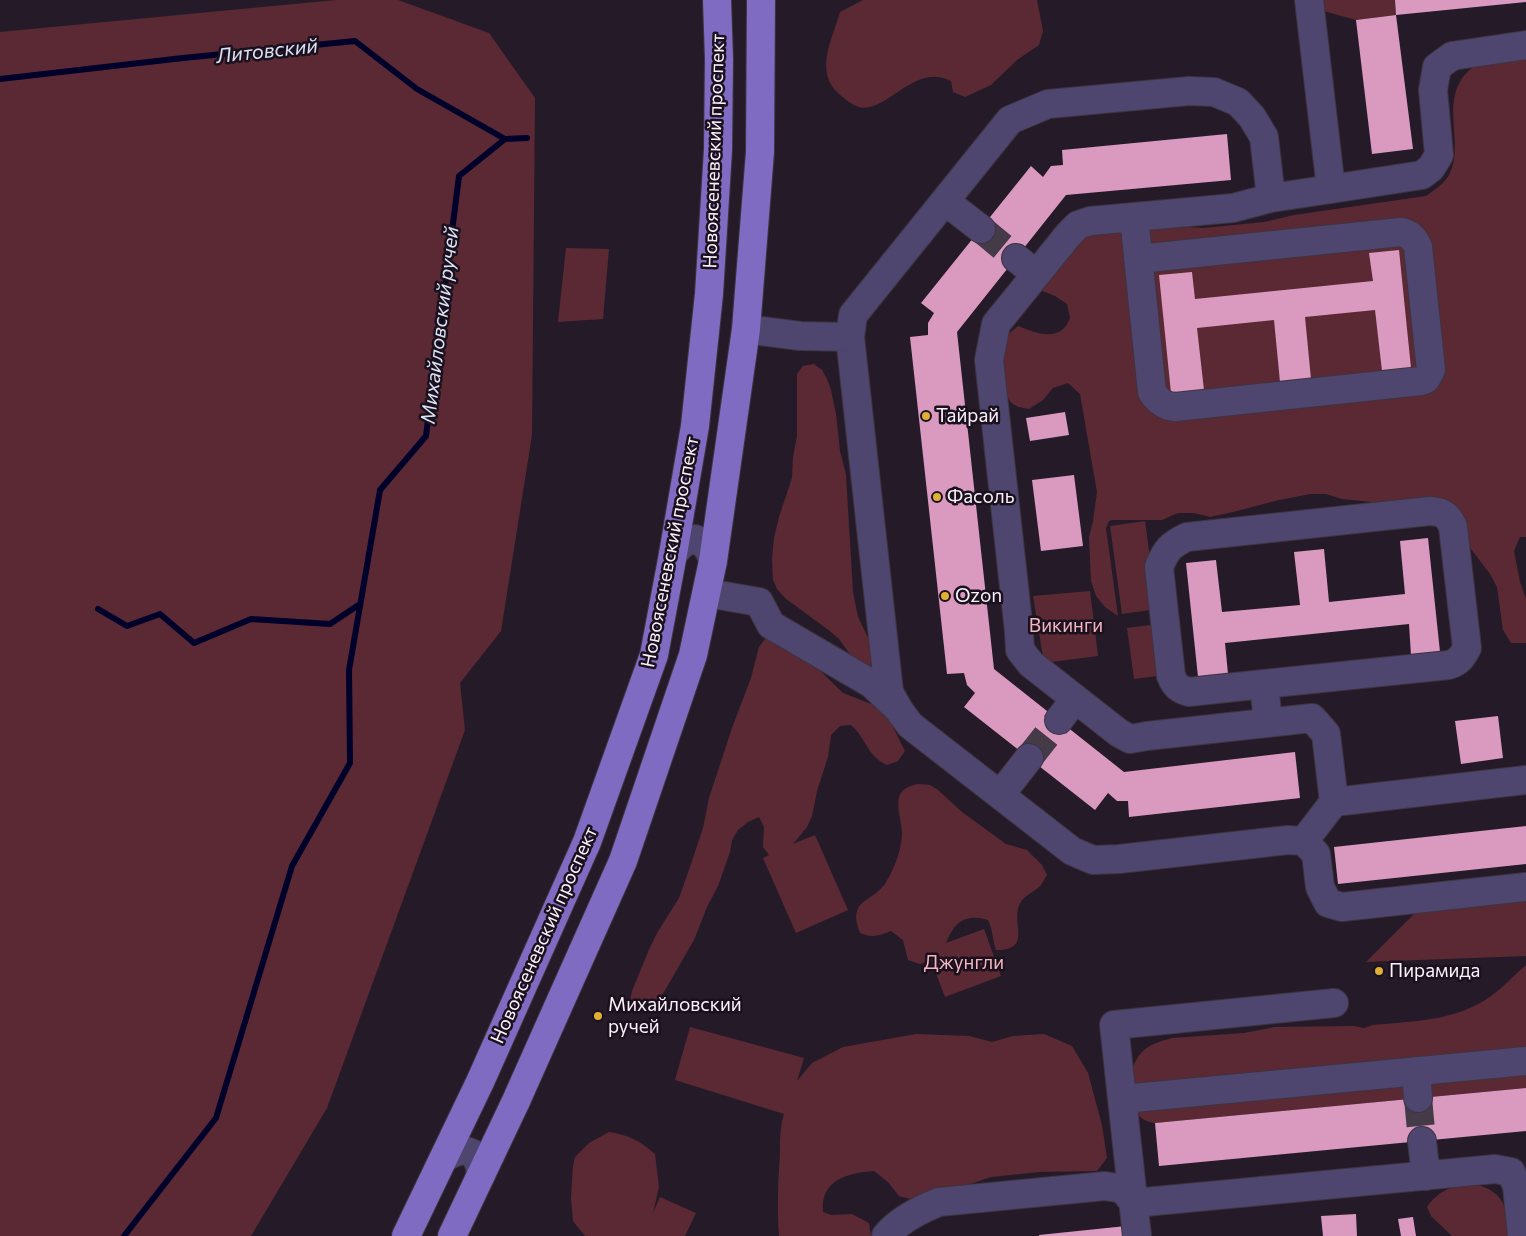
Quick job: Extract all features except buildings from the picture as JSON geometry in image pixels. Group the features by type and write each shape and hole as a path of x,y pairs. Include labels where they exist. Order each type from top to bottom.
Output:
{"main road":[{"name":"Новоясеневский проспект","path":"406,1236 480,1082 587,842 654,655 695,426 709,294 718,150 719,59 717,0"},
{"name":"Новоясеневский проспект","path":"452,1236 623,861 693,655 713,561 746,329 760,152 761,0"}],"street":[{"path":"1309,0 1331,189"},
{"path":"1304,841 1334,802 1326,734 1312,718 1130,739 1119,733 1031,664 1020,650 989,360 996,324 1026,266 1078,225 1090,221 1233,208 1271,198 1422,175 1431,168 1439,155 1433,90 1437,67 1452,56 1526,45"},
{"path":"898,710 889,692 850,338 853,315 1010,120 1048,104 1189,91 1214,92 1238,102 1252,117 1264,137 1271,198"},
{"path":"945,201 980,229"},
{"path":"1134,218 1138,259 1152,392 1158,401 1175,407 1421,382 1429,375 1431,370 1418,247 1415,239 1408,234 1401,232 1138,259"},
{"path":"746,329 800,336 850,338"},
{"path":"680,510 686,524 697,531 703,531 709,527 719,516"},
{"path":"1430,511 1442,512 1450,518 1454,527 1466,648 1462,657 1449,665 1264,684 1189,692 1179,689 1174,684 1170,676 1159,567 1165,552 1175,542 1187,537 1430,511"},
{"path":"673,554 683,543 695,539 706,546 713,561"},
{"path":"707,593 759,602 771,625 872,684 910,725 1072,851 1093,860 1119,859 1288,840 1304,841 1316,854 1320,888 1328,903 1342,907 1526,887"},
{"path":"1264,684 1268,722"},
{"path":"1059,720 1075,699"},
{"path":"1000,795 1029,758"},
{"path":"1334,802 1526,780"},
{"path":"1137,1236 1114,1026 1334,1003"},
{"path":"1123,1099 1526,1061"},
{"path":"1416,1071 1418,1098"},
{"path":"1422,1141 1426,1176"},
{"path":"443,1159 456,1151 467,1150 481,1168 481,1175"},
{"path":"1134,1203 1495,1169 1511,1172 1517,1186 1522,1236"},
{"path":"886,1236 894,1226 938,1202 1105,1186 1123,1189 1134,1203"}],"green space":[{"path":"336,0 398,0 489,33 535,98 532,435 501,631 460,683 465,730 327,1108 251,1236 0,1236 0,32"},
{"path":"863,0 1037,0 1043,31 1039,45 1017,60 991,85 965,97 953,92 951,81 938,77 925,78 880,103 869,107 859,107 839,94 827,76 826,66 827,55 840,12"},
{"path":"1316,0 1395,0 1396,15 1356,20 1320,10"},
{"path":"1526,45 1526,537 1520,537 1514,551 1520,582 1526,599 1526,643 1511,643 1503,630 1497,587 1490,574 1471,549 1457,523 1381,503 1342,499 1326,494 1310,494 1279,500 1210,517 1194,513 1178,513 1162,520 1109,521 1106,528 1118,616 1105,607 1096,596 1091,581 1089,537 1097,492 1080,394 1068,383 1053,388 1043,400 1029,409 1019,407 1008,399 1003,382 1003,361 1007,335 1018,326 1041,334 1053,334 1064,328 1070,318 1067,304 1055,296 1040,290 1043,276 1084,237 1098,233 1188,227 1203,228 1264,222 1294,215 1426,196 1439,187 1447,178 1454,162 1453,106 1456,92 1462,79 1478,64"},
{"path":"566,248 609,249 603,319 558,322"},
{"path":"814,364 822,370 827,379 836,414 840,451 846,475 853,592 858,617 873,648 875,671 852,657 839,639 785,598 777,589 773,580 774,538 792,478 797,436 797,374 803,366"},
{"path":"1145,521 1157,609 1122,614 1110,526"},
{"name":"Викинги","path":"1090,591 1098,656 1044,663 1033,596"},
{"path":"1158,624 1165,675 1134,679 1127,628"},
{"path":"775,634 808,659 843,693 874,705 883,713 890,721 905,751 898,761 887,765 871,752 851,725 840,726 831,735 828,757 817,791 812,816 807,827 793,844 815,835 848,910 796,933 763,858 769,855 763,847 764,827 759,817 748,822 738,830 732,840 730,852 718,886 707,907 694,940 664,992 648,1008 637,1010 630,1001 632,991 657,933 679,898 703,828 709,798 751,678 759,647 765,639"},
{"name":"Джунгли","path":"918,784 930,785 938,790 962,812 1006,844 1027,850 1042,865 1047,875 1039,887 1022,900 1017,916 1018,939 1015,945 1008,949 996,950 988,920 973,918 961,921 957,925 946,943 984,929 1001,976 945,997 931,960 920,964 908,960 903,940 891,931 876,936 864,935 860,933 857,922 856,914 862,903 885,884 898,856 902,833 899,796 909,787"},
{"path":"1526,902 1526,956 1366,962 1416,912 1465,903"},
{"path":"1526,965 1526,1088 1155,1123 1145,1120 1137,1113 1132,1104 1130,1081 1132,1069 1143,1051 1160,1042 1172,1038 1244,1033 1275,1027 1354,1026 1364,1028 1373,1025 1419,1021 1450,1015 1478,1004 1496,992"},
{"path":"690,1027 804,1058 797,1081 812,1063 843,1047 916,1034 969,1036 992,1042 1013,1036 1044,1034 1072,1046 1088,1073 1102,1125 1107,1158 1097,1171 1039,1172 991,1177 944,1193 914,1200 899,1196 888,1182 874,1171 845,1176 831,1185 826,1192 823,1201 823,1212 831,1215 852,1214 869,1223 871,1236 779,1236 778,1184 780,1133 784,1114 675,1080"},
{"path":"609,1132 634,1139 655,1154 659,1187 653,1213 660,1197 696,1213 685,1236 585,1236 573,1221 571,1198 575,1157 589,1143"},
{"path":"1470,1183 1490,1190 1501,1200 1505,1207 1511,1236 1452,1236 1431,1216 1427,1207 1435,1197 1457,1185"}],"waterway":[{"name":"Литовский","path":"0,79 355,41 417,89 505,139"},
{"path":"505,139 527,138"},
{"name":"Михайловский ручей","path":"124,1236 216,1118 292,866 350,763 349,670 380,490 426,436 459,176 505,139"},
{"path":"98,609 127,626 160,614 194,643 251,619 330,624 360,604"}],"tunnel":[{"path":"981,229 1016,258"},
{"path":"1029,758 1059,720"},
{"path":"1418,1098 1422,1141"}],"place":[{"name":"Тайрай","path":"926,416"},
{"name":"Фасоль","path":"937,497"},
{"name":"Ozon","path":"945,596"},
{"name":"Пирамида","path":"1379,971"},
{"name":"Михайловский ручей","path":"598,1016"}]}
